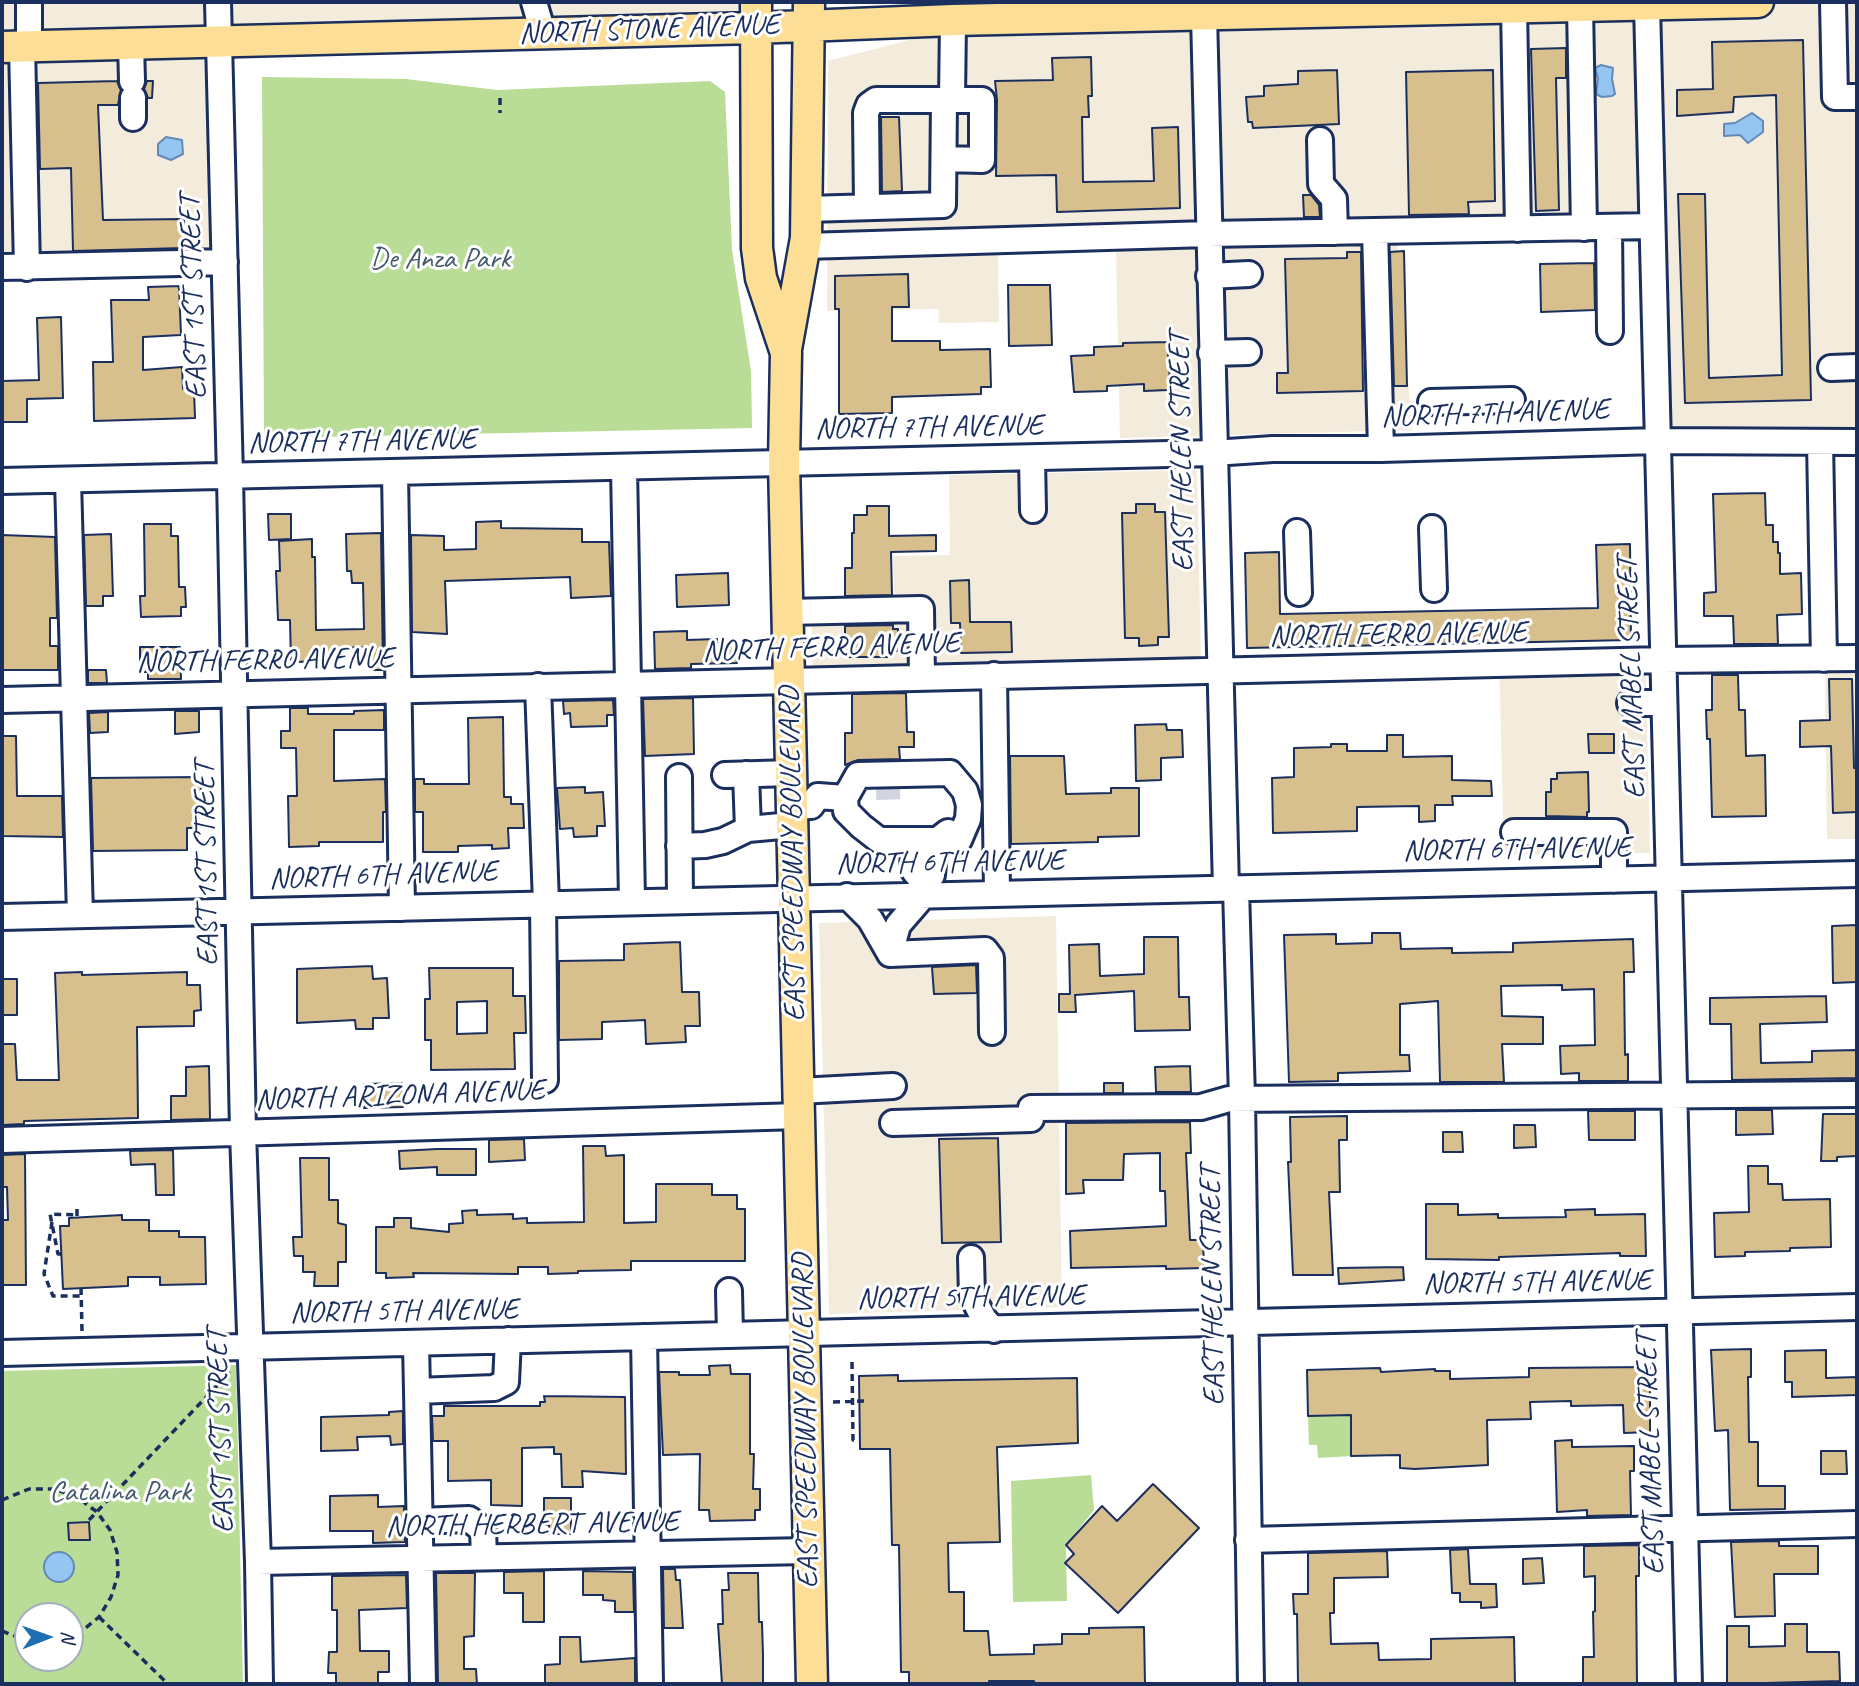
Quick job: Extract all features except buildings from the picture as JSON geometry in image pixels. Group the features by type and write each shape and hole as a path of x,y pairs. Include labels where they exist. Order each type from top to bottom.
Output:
{"main road":[{"name":"NORTH STONE AVENUE","path":"18,46 543,33 809,13 953,20 984,11 1204,15 1407,6 1514,8 1758,2"},
{"path":"786,353 803,259 807,209 809,13"},
{"name":"EAST SPEEDWAY BOULEVARD","path":"755,15 758,267 786,353 784,463 791,773 798,813 795,898 812,1684"}],"street":[{"path":"27,268 18,46 29,2"},
{"name":"EAST 1ST STREET","path":"218,2 243,1132 260,1684"},
{"path":"534,2 543,33"},
{"path":"1833,2 1835,97 1857,97"},
{"name":"EAST MABEL STREET","path":"1647,5 1689,1684"},
{"path":"1580,6 1596,228 1610,331"},
{"path":"1514,8 1518,229"},
{"name":"EAST HELEN STREET","path":"1204,15 1219,671 1242,1099 1251,1684"},
{"path":"807,209 943,205 953,20"},
{"path":"131,44 133,99"},
{"path":"867,207 866,113 869,105 876,100 982,100 982,159 944,159"},
{"path":"1320,140 1321,184 1334,199 1335,232"},
{"path":"803,259 1208,234 1652,226"},
{"path":"1375,231 1381,449"},
{"path":"2,267 225,262"},
{"path":"1209,276 1250,274"},
{"path":"1211,353 1248,352"},
{"path":"1831,368 1857,367"},
{"path":"1432,402 1512,400"},
{"name":"NORTH 7TH AVENUE","path":"2,481 1213,453 1273,449 1381,449 1657,441 1857,442"},
{"path":"1821,442 1824,659"},
{"path":"1032,457 1033,510"},
{"path":"624,467 632,901"},
{"path":"396,472 402,908"},
{"path":"68,480 79,915"},
{"path":"1432,528 1434,589"},
{"path":"1297,531 1299,593"},
{"path":"788,612 921,609 922,677"},
{"name":"NORTH FERRO AVENUE","path":"2,700 994,675 1857,658"},
{"path":"994,675 997,893"},
{"path":"538,686 545,903 545,1080"},
{"path":"1630,703 1664,703"},
{"path":"748,829 736,775 791,773"},
{"path":"679,846 723,841 748,829 798,813 818,796 846,804 860,827 879,840 959,840 968,819 969,805 965,791 950,773 867,781 846,804"},
{"path":"679,777 680,900"},
{"path":"890,954 898,925 924,888 914,871 924,841 949,831 956,815 956,804 950,793 940,787 910,786"},
{"path":"1514,832 1614,832 1614,880"},
{"name":"NORTH 6TH AVENUE","path":"2,917 795,898 924,888 997,893 1857,874"},
{"path":"847,896 870,919 890,954"},
{"path":"890,954 985,950 991,958 992,1032"},
{"name":"NORTH ARIZONA AVENUE","path":"2,1140 243,1132 799,1103 893,1086"},
{"path":"893,1123 1201,1107 1229,1099 1857,1094"},
{"path":"971,1258 971,1292 984,1319 994,1330"},
{"path":"729,1291 730,1335"},
{"path":"936,1330 971,1292"},
{"name":"NORTH 5TH AVENUE","path":"2,1353 1857,1307"},
{"path":"644,1337 650,1684"},
{"path":"417,1391 494,1388 506,1382 508,1340"},
{"path":"416,1343 423,1684"},
{"path":"419,1521 469,1519 482,1530 484,1557"},
{"path":"1248,1540 1857,1524"},
{"name":"NORTH HERBERT AVENUE","path":"258,1562 808,1551"}],"path":[{"path":"500,98 500,113"},
{"path":"61,1254 58,1254 50,1214 77,1214"},
{"path":"52,1222 44,1274 53,1296 81,1296"},
{"path":"81,1288 82,1350"},
{"path":"852,1362 853,1440 860,1440"},
{"path":"89,1520 231,1371"},
{"path":"833,1402 865,1401"},
{"path":"2,1500 29,1489 54,1489 77,1497 97,1512 110,1530 117,1552 118,1575 111,1597 99,1617 84,1629"},
{"path":"99,1617 168,1684"}],"shaded area":[{"path":"2,2 748,2 755,28 219,42 225,262 2,267"},
{"path":"1758,2 1857,2 1857,437 1664,431 1652,227 1395,220 1412,430 1120,438 1116,250 998,252 999,322 939,323 938,309 827,311 828,61 984,21"},
{"path":"1197,470 1201,663 813,670 811,605 894,603 893,556 950,555 949,475"},
{"path":"1645,648 1650,853 1504,855 1499,652"},
{"path":"1857,667 1857,839 1827,839 1825,669"},
{"path":"1056,916 1062,1307 829,1314 819,923"}],"green space":[{"name":"De Anza Park","path":"262,77 406,79 497,90 710,81 725,92 732,250 751,371 752,428 264,438"},
{"name":"Catalina Park","path":"236,1365 243,1684 2,1684 2,1371"},
{"path":"1351,1415 1351,1456 1318,1458 1317,1445 1309,1445 1308,1416"},
{"path":"1091,1475 1094,1510 1066,1545 1067,1601 1013,1602 1011,1481"}],"water":[{"path":"1601,65 1613,68 1615,94 1612,96 1602,97 1596,94 1598,79 1595,68"},
{"path":"1752,113 1763,121 1763,132 1748,143 1740,135 1724,136 1724,124 1735,123"},
{"path":"166,137 182,140 183,154 171,160 158,155 158,144"},
{"path":"59,1552 65,1553 73,1561 73,1573 65,1581 59,1582 53,1581 45,1573 44,1567 45,1561 53,1553"}],"tunnel":[{"path":"876,788 910,787"}]}
